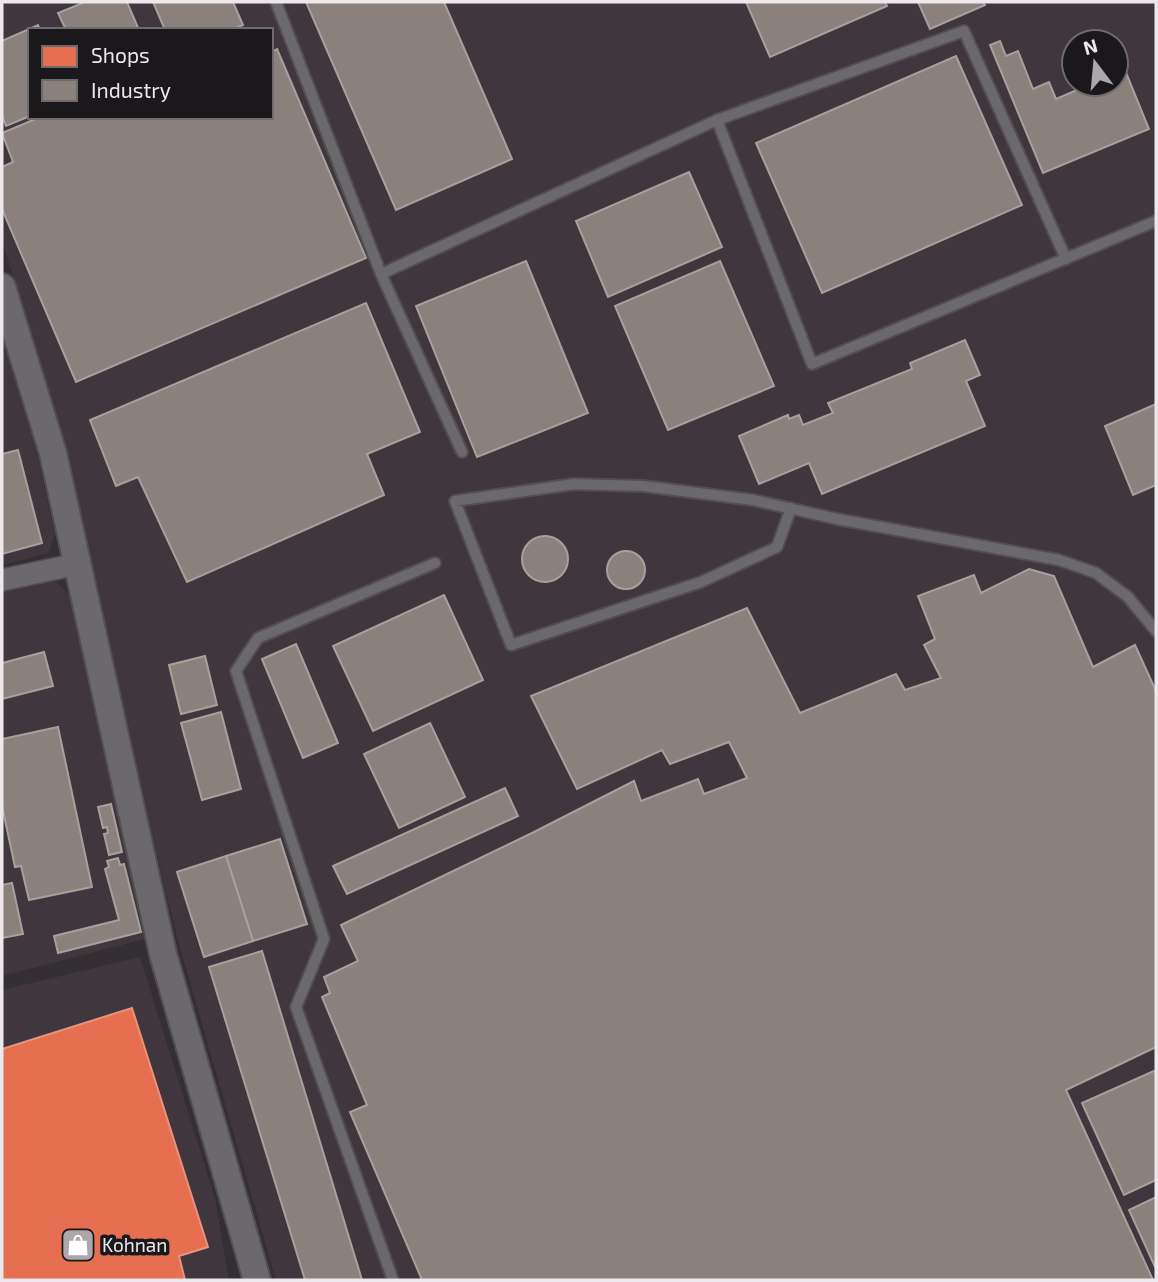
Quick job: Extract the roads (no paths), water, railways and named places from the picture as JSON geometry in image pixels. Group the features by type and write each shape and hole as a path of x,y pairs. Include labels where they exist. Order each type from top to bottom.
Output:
{"street":[{"path":"2,287 53,453 163,954 257,1280"},
{"path":"2,580 77,564"}],"lane":[{"path":"276,2 381,274 462,452"},
{"path":"381,274 717,120 964,31 1066,258"},
{"path":"717,120 812,364 1156,221"},
{"path":"791,508 777,547 701,582 510,645 455,501 573,484 643,486 753,500 1059,560 1096,573 1128,597 1156,631"},
{"path":"393,1280 296,1007 324,939 236,671 258,638 435,563"}],"place":[{"name":"Kohnan","path":"78,1245"}]}
